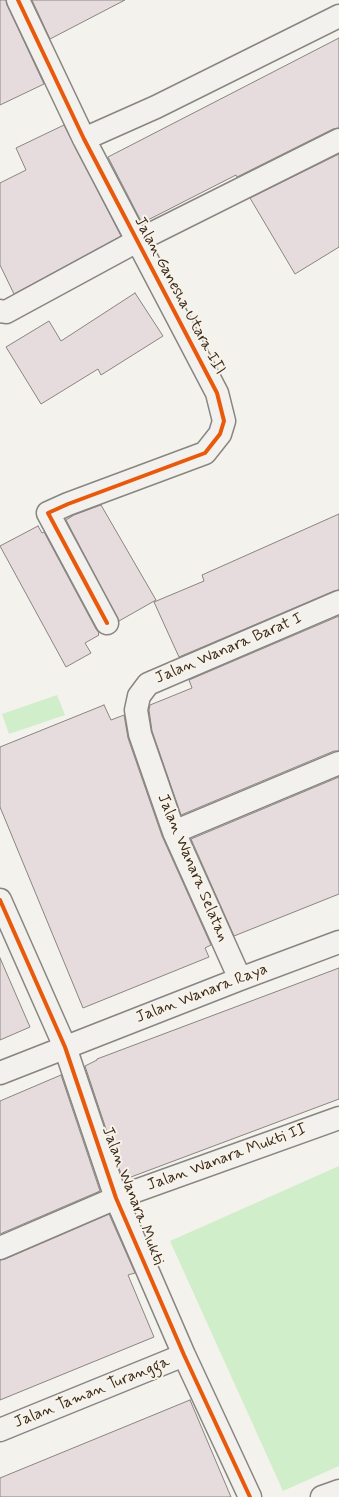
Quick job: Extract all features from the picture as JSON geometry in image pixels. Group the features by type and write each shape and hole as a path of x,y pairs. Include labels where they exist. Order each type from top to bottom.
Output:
{"street":[{"name":"Jalan Ganesha Utara III","path":"18,0 84,139 216,393 224,421 220,434 205,453 68,504 48,513 106,623"},
{"path":"84,139 156,107 339,16"},
{"path":"137,242 339,140"},
{"name":"Jalan Ganesha Utara III","path":"0,311 6,312 137,242"},
{"name":"Jalan Wanara Barat I","path":"136,710 139,696 148,684 339,602"},
{"name":"Jalan Wanara Selatan","path":"136,710 140,734 174,832 240,979"},
{"path":"174,832 339,763"},
{"name":"Jalan Wanara Mukti","path":"0,900 65,1048 116,1198 184,1355 250,1497"},
{"name":"Jalan Wanara Raya","path":"0,1073 339,942"},
{"name":"Jalan Wanara Mukti II","path":"0,1248 116,1198 339,1118"},
{"name":"Jalan Taman Turangga","path":"0,1430 184,1355"},
{"path":"322,1497 339,1491"}],"green space":[{"path":"57,695 65,715 9,734 2,714"},
{"path":"339,1166 339,1466 283,1491 170,1241"}],"building":[{"path":"0,0 6,0 44,84 0,105"},
{"path":"32,0 125,0 50,39"},
{"path":"339,38 339,128 333,129 237,177 236,175 142,223 108,157"},
{"path":"64,125 121,236 14,294 0,265 0,183 26,170 16,148"},
{"path":"339,154 339,247 295,274 250,198"},
{"path":"135,293 163,336 101,375 98,369 41,404 6,347 49,321 61,341"},
{"path":"101,505 156,600 119,621 66,520 74,515"},
{"path":"339,514 339,590 179,657 154,602 204,581 202,575"},
{"path":"38,526 42,533 44,532 99,633 99,635 85,643 91,653 66,667 0,546"},
{"path":"339,616 339,751 334,751 181,815 152,731 149,710 150,705 192,688 189,680"},
{"path":"104,705 111,720 124,715 128,738 162,836 211,945 205,948 209,957 83,1008 0,807 0,747"},
{"path":"339,777 339,894 234,936 191,839"},
{"path":"0,958 30,1027 0,1040"},
{"path":"339,968 339,1099 123,1180 85,1066 97,1059"},
{"path":"61,1075 100,1191 0,1234 0,1101"},
{"path":"109,1214 135,1273 128,1275 154,1337 0,1400 0,1260"},
{"path":"190,1400 231,1497 0,1497 0,1478"}],"cycle path":[{"path":"18,0 84,139 217,393 224,421 220,434 205,453 68,504 48,513 107,623"},
{"path":"0,900 65,1047 116,1198 184,1355 250,1497"}]}
